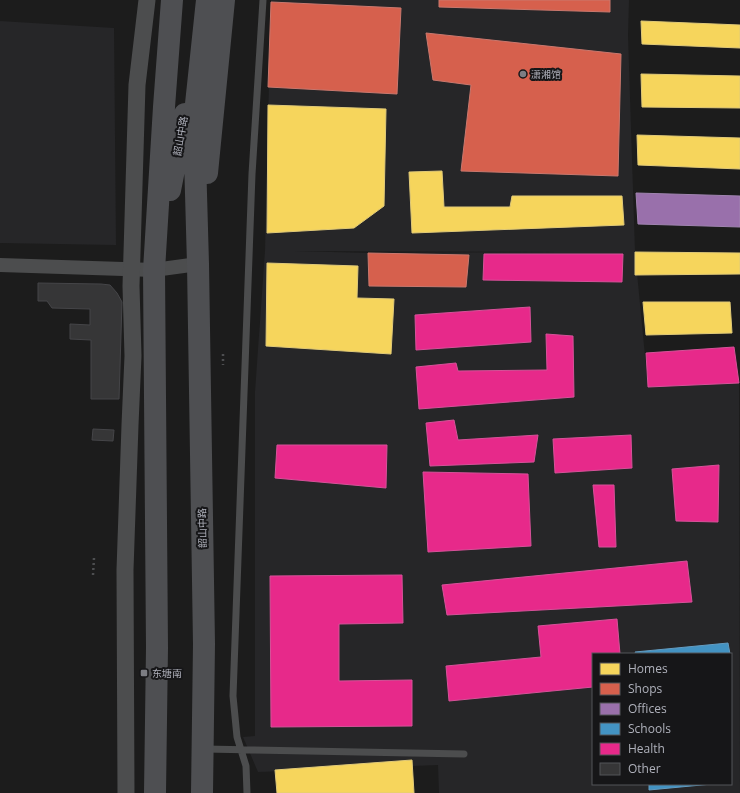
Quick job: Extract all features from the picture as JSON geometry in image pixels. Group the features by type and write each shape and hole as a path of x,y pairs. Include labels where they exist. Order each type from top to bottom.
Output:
{"main road":[{"name":"韶山中路","path":"155,793 157,648 154,270 172,0"},
{"name":"韶山中路","path":"196,0 189,122 198,264 204,644 202,793"},
{"name":"韶山中路","path":"154,270 189,122 207,0"},
{"name":"韶山中路","path":"198,264 224,0"}],"street":[{"path":"126,793 125,570 133,356 131,269 137,85 147,0"},
{"path":"0,265 154,270 198,264"}],"lane":[{"path":"247,793 246,766 237,737 232,696 252,174 263,0"},
{"path":"203,749 464,754"}],"path":[{"path":"223,354 223,364"},
{"path":"93,574 94,558"}],"shaded area":[{"path":"271,0 629,0 628,35 635,252 648,387 739,383 740,793 439,793 438,765 258,772 243,737 255,736 255,392 265,251","holes":["293,251 562,252 368,253"]},
{"path":"0,21 114,28 116,245 0,243"}],"building: Homes":[{"path":"641,21 740,25 740,48 642,44"},
{"path":"641,74 740,76 740,108 642,107"},
{"path":"268,105 386,109 384,206 354,228 267,233"},
{"path":"637,135 740,138 740,169 638,165"},
{"path":"442,171 444,207 510,207 512,196 622,196 624,225 412,233 409,172"},
{"path":"635,252 740,253 740,274 635,275"},
{"path":"267,263 358,266 357,298 394,299 391,354 266,346"},
{"path":"643,302 730,302 732,333 646,335"},
{"path":"412,760 414,793 277,793 275,770"}],"building: Shops":[{"path":"439,0 610,0 610,12 439,7"},
{"path":"271,2 401,8 397,94 268,87"},
{"path":"426,33 621,54 618,176 461,171 471,85 433,80"},
{"path":"368,253 469,255 466,287 369,286"}],"building: Offices":[{"path":"636,193 740,196 740,227 638,224"}],"building: Schools":[{"path":"728,643 730,653 636,653"},
{"path":"649,785 702,785 649,790"}],"building: Health":[{"path":"484,254 623,254 622,282 483,280"},
{"path":"530,307 531,342 416,350 415,315"},
{"path":"546,334 573,336 574,397 419,409 416,367 456,363 458,371 547,370"},
{"path":"734,347 739,383 648,387 646,353"},
{"path":"454,420 458,440 538,435 534,462 430,466 426,423"},
{"path":"631,435 632,468 555,473 553,439"},
{"path":"277,445 387,445 386,488 275,478"},
{"path":"719,465 718,522 676,521 672,469"},
{"path":"423,472 528,474 531,546 428,552"},
{"path":"593,485 614,485 616,547 599,547"},
{"path":"687,561 692,602 447,615 442,585"},
{"path":"402,575 403,623 339,624 339,681 412,680 412,726 271,727 270,576"},
{"path":"617,619 620,653 592,653 592,687 449,701 446,666 541,657 538,626"}],"building: Other":[{"path":"38,283 110,285 117,293 122,302 119,399 91,399 91,340 70,339 70,324 90,325 90,309 52,308 47,301 38,301"},
{"path":"93,429 114,430 113,441 92,440"}],"place":[{"name":"潇湘馆","path":"523,74"},
{"name":"东塘南","path":"144,673"}]}
